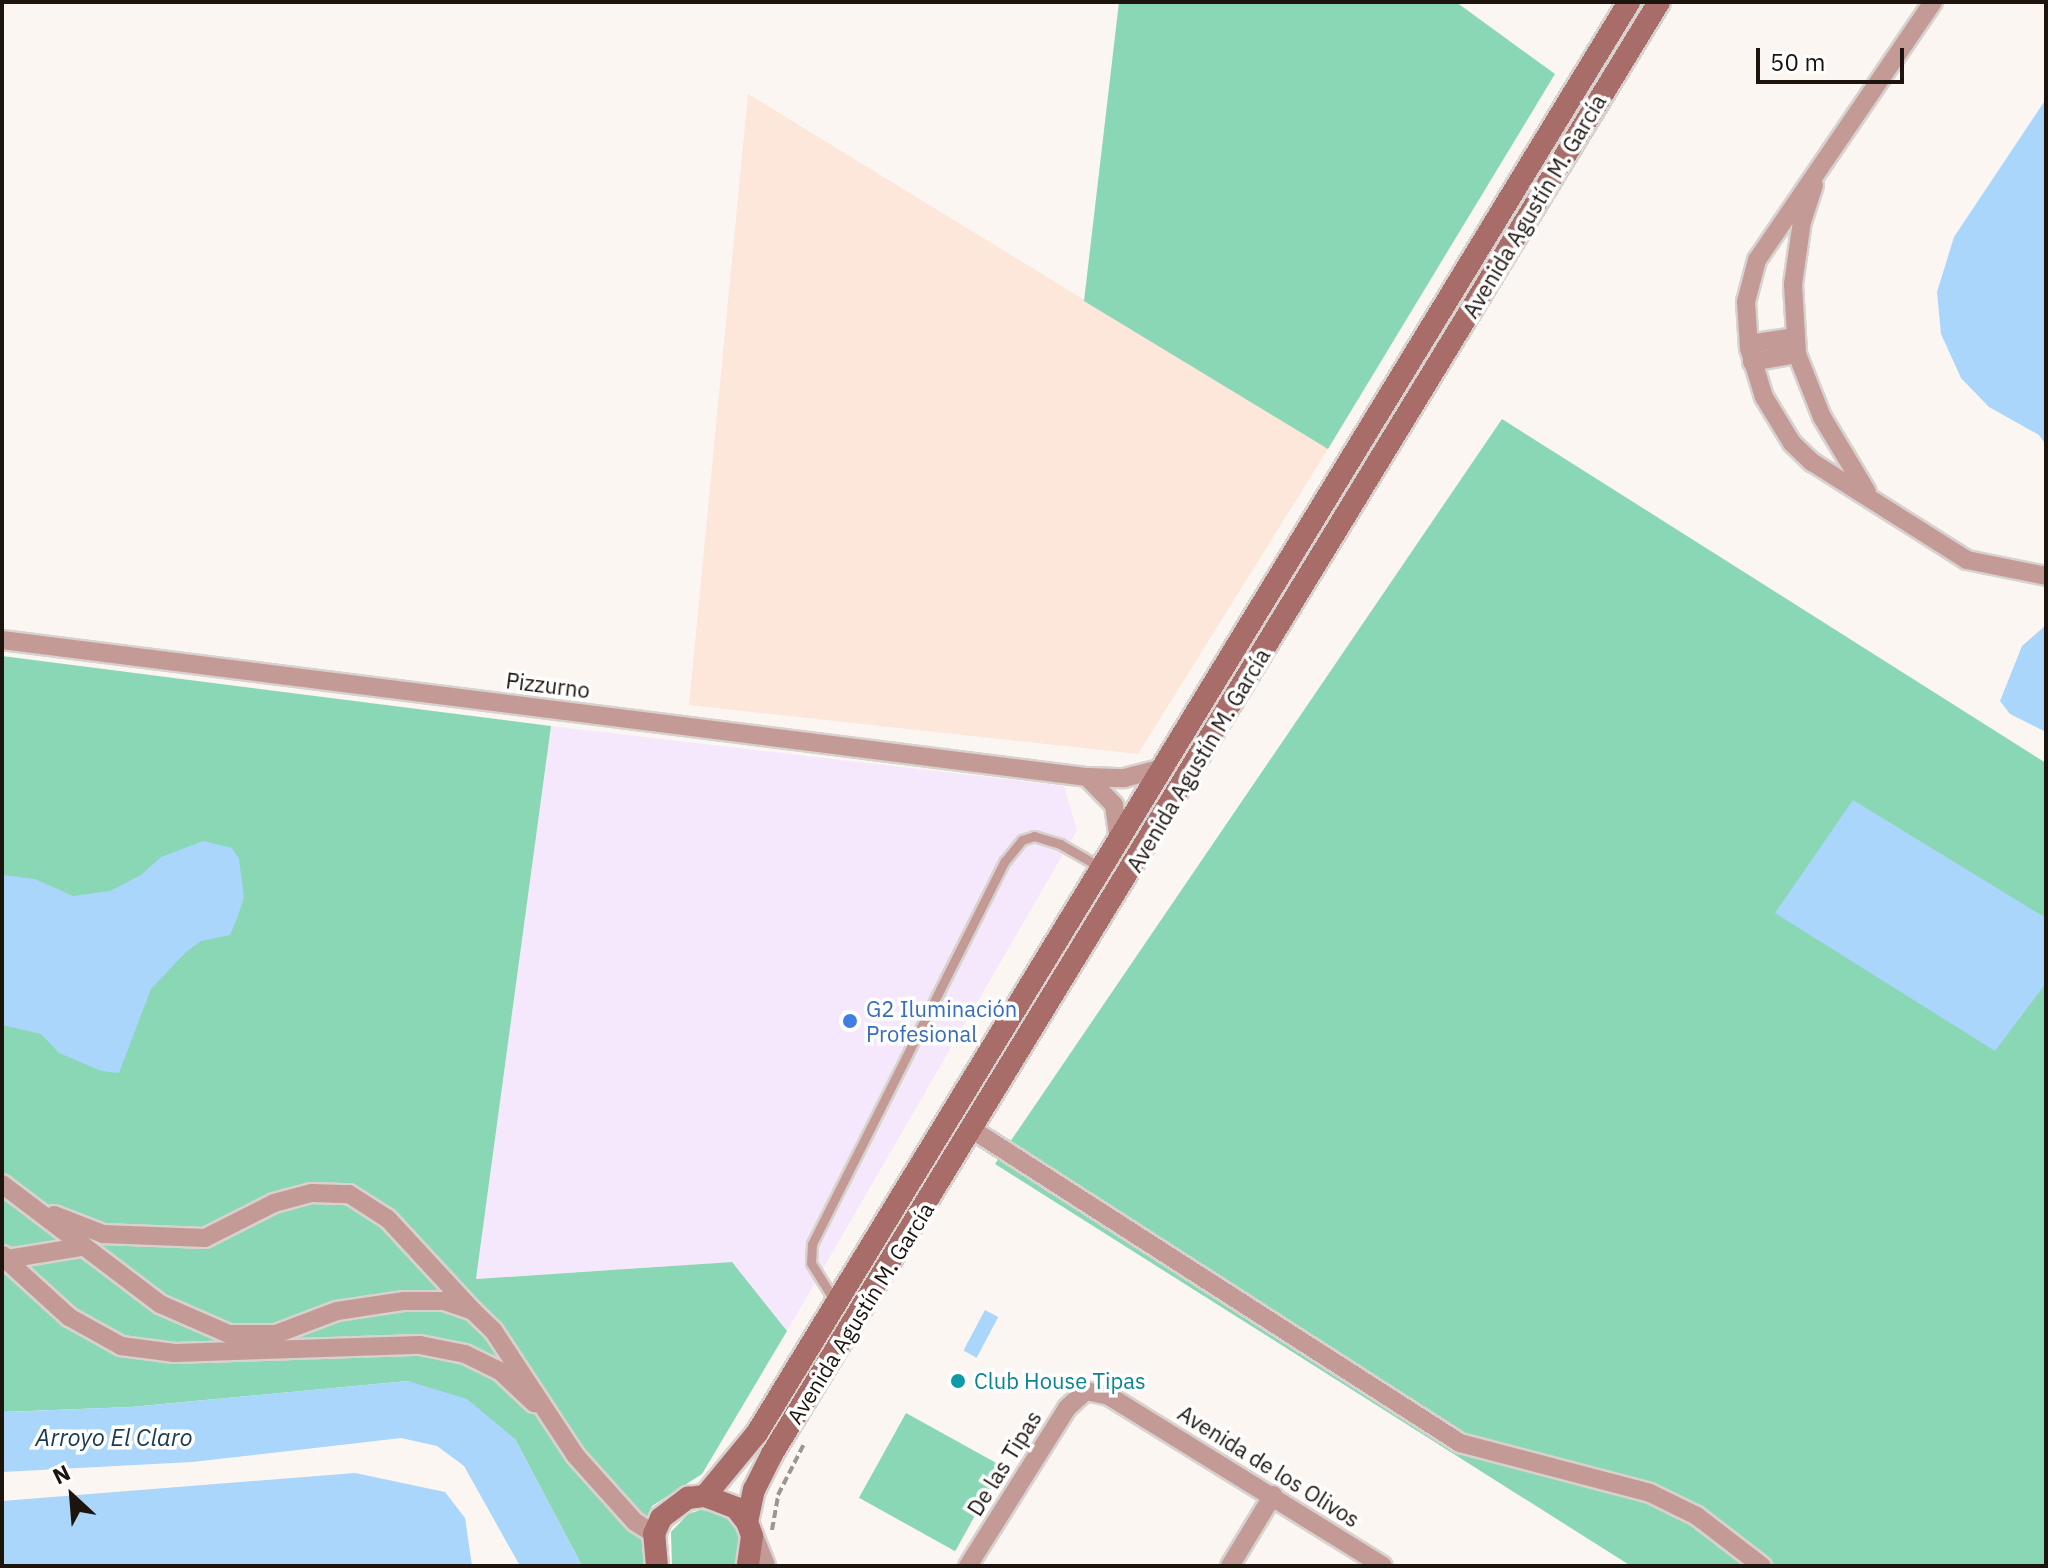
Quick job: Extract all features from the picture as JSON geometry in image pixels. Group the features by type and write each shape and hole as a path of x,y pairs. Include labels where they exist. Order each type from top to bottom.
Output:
{"main road":[{"name":"Avenida Agustín M. García","path":"705,1496 737,1462 836,1304 1629,2"},
{"name":"Avenida Agustín M. García","path":"748,1566 754,1490 772,1454 973,1130 1659,2"},
{"path":"657,1566 654,1534 673,1506 705,1496 736,1508 749,1529"}],"street":[{"path":"1933,2 1817,176 1773,230 1757,260 1746,302 1751,353 1764,397 1792,443 1812,462 1967,560 2046,576"},
{"path":"1817,176 1796,254 1796,346 1822,417 1870,498"},
{"path":"1751,353 1796,346"},
{"name":"Pizzurno","path":"2,640 1087,777 1124,778 1164,768"},
{"path":"1087,777 1114,805 1119,843"},
{"path":"973,1130 1460,1443 1650,1493 1697,1516 1762,1566"},
{"path":"2,1184 41,1210 82,1247 160,1304 229,1334 276,1334 337,1311 404,1301 444,1301 473,1311"},
{"path":"41,1210 103,1234 205,1238 274,1203 312,1193 349,1194 388,1219 493,1330 575,1455 635,1522 654,1534"},
{"path":"4,1256 82,1247"},
{"path":"4,1256 69,1317 121,1346 175,1353 420,1345 465,1354 500,1371 553,1419"},
{"name":"Avenida de los Olivos","path":"1086,1391 1109,1396 1383,1566"},
{"name":"De las Tipas","path":"968,1566 1067,1408 1086,1391"},
{"path":"1230,1566 1273,1495"},
{"path":"749,1529 764,1566"}],"lane":[{"path":"836,1304 811,1263 812,1244 1005,861 1022,840 1046,837 1103,869"}],"shaded area":[{"path":"748,94 1328,449 1138,754 689,705"},
{"path":"551,726 1064,786 1077,830 787,1331 731,1262 476,1279"}],"green space":[{"path":"1119,2 1456,2 1555,74 1328,449 1084,301"},
{"path":"1502,419 2046,763 2046,1566 1631,1566 995,1164"},
{"path":"2,656 551,726 476,1279 732,1262 787,1331 702,1474 652,1506 641,1532 644,1566 582,1566 515,1439 408,1381 131,1407 2,1412"},
{"path":"906,1413 1002,1466 955,1551 859,1498"},
{"path":"700,1510 713,1511 734,1523 744,1546 739,1566 672,1566 671,1532 688,1514"}],"water":[{"path":"2046,99 2046,445 2039,435 1989,407 1961,378 1941,334 1937,292 1954,237"},
{"path":"2046,625 2046,732 2010,714 2000,701 2022,646"},
{"path":"1853,800 2046,918 2046,983 1995,1051 1775,913"},
{"path":"203,841 232,848 239,859 244,898 236,921 230,935 201,941 186,952 151,989 119,1073 101,1071 59,1053 41,1034 2,1025 2,875 35,879 73,896 110,891 141,875 161,857"},
{"path":"985,1310 998,1317 977,1358 963,1351"},
{"name":"Arroyo El Claro","path":"408,1381 467,1399 515,1439 582,1566 520,1566 464,1466 437,1446 401,1438 192,1462 2,1472 2,1412 131,1407"},
{"path":"355,1473 445,1492 465,1518 472,1566 2,1566 2,1501"}],"place":[{"name":"G2 Iluminación Profesional","path":"850,1021"},
{"name":"Club House Tipas","path":"958,1381"}]}
